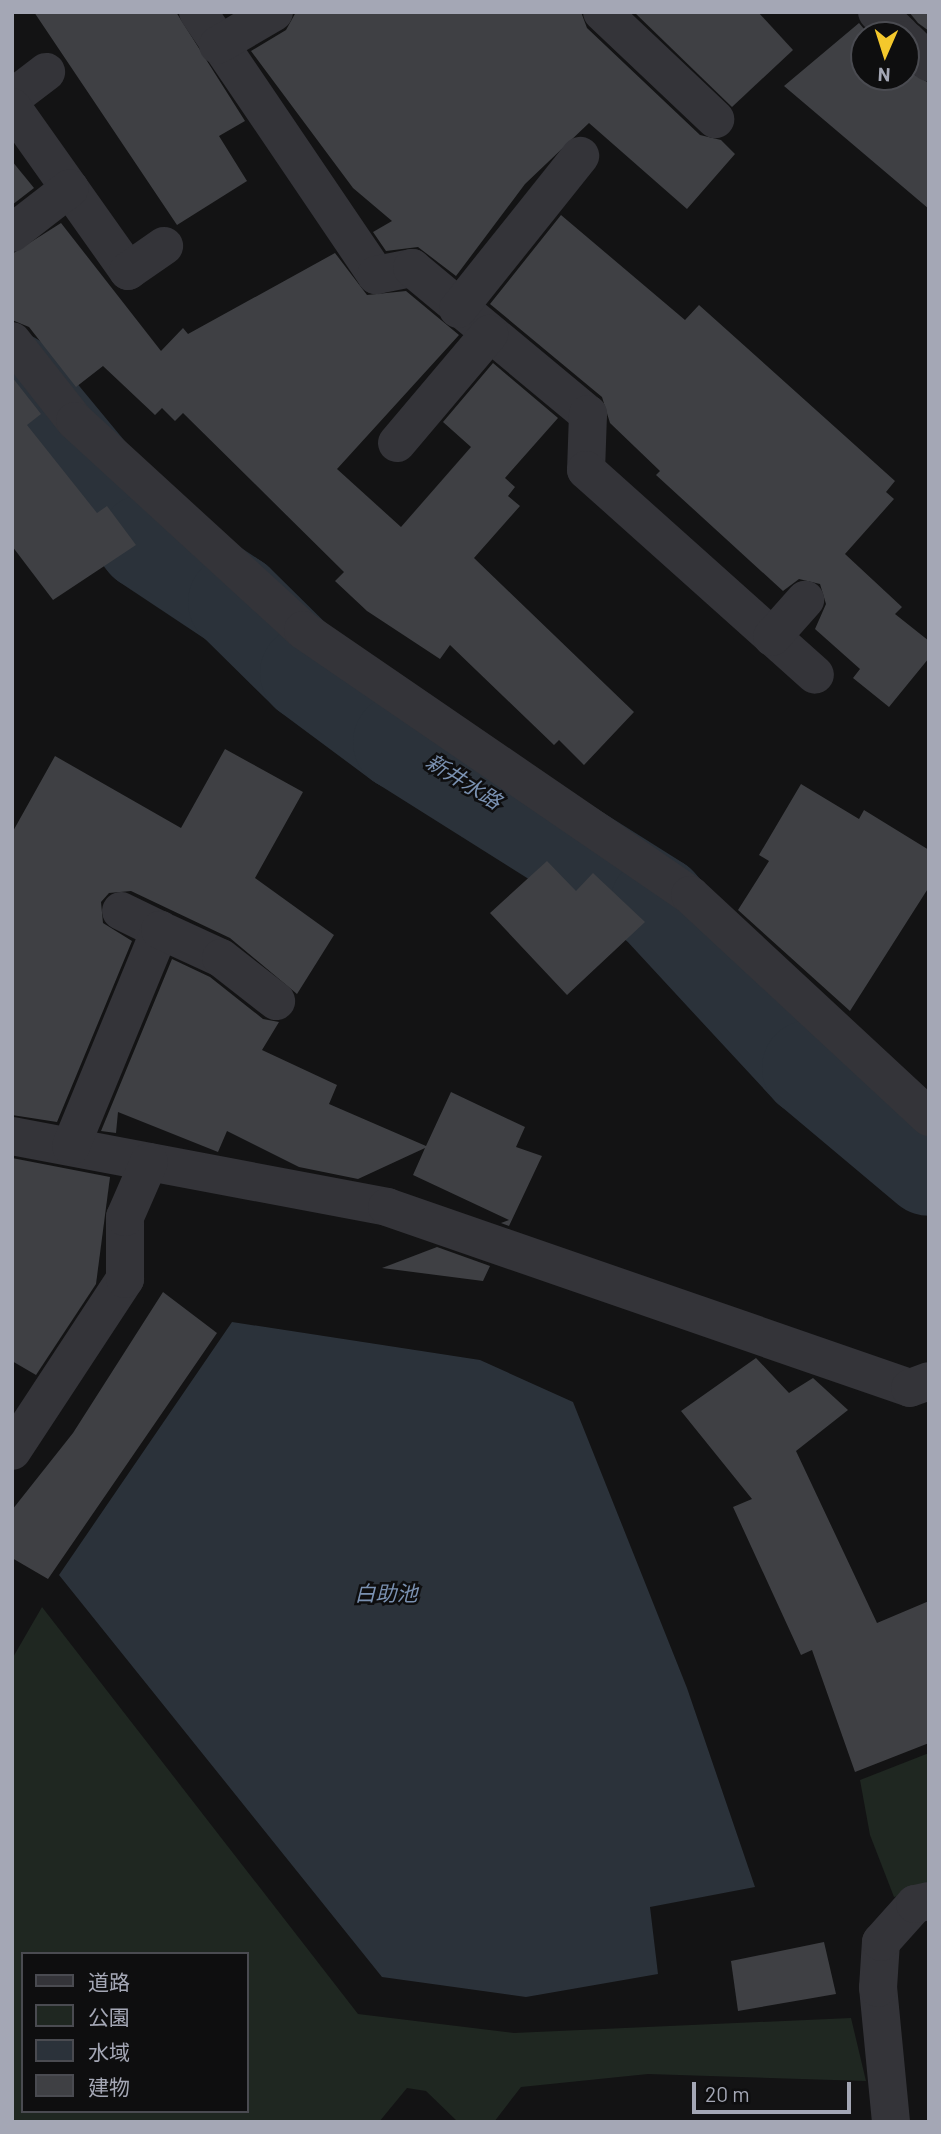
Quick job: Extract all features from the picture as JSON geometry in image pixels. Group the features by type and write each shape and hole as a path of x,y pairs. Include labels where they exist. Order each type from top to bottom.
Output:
{"street":[{"path":"198,12 376,275 412,268 458,309 588,414 586,471 815,675"},
{"path":"218,45 274,12"},
{"path":"602,12 715,119"},
{"path":"12,98 47,72"},
{"path":"12,107 128,271 163,246"},
{"path":"458,309 580,156"},
{"path":"12,233 70,188"},
{"path":"397,443 489,334"},
{"path":"12,341 75,422 303,630 690,895 929,1117"},
{"path":"772,637 805,600"},
{"path":"121,911 221,958 276,1001"},
{"path":"71,1146 160,930"},
{"path":"12,1136 387,1208 922,1393"},
{"path":"12,1451 125,1279 125,1217 149,1162"},
{"path":"891,2122 878,1988 881,1942 915,1904 929,1901"}],"green space":[{"path":"42,1607 358,2014 514,2033 851,2018 866,2081 648,2074 521,2087 494,2122 458,2122 426,2091 407,2088 379,2122 12,2122 12,1659"},
{"path":"929,1753 929,1889 894,1897 870,1835 860,1780"}],"water":[{"name":"白助池","path":"232,1322 480,1360 573,1402 687,1688 755,1887 650,1907 658,1974 526,1997 382,1977 59,1575"}],"building":[{"path":"34,12 176,12 245,121 219,136 247,181 177,225"},
{"path":"296,12 581,12 587,28 700,135 721,140 735,154 687,209 589,123 525,184 456,276 418,247 386,251 373,232 392,221 353,188 251,51 286,30"},
{"path":"634,12 758,12 793,50 732,107"},
{"path":"909,12 929,12 929,31 920,24 920,21 916,21"},
{"path":"850,31 850,91 920,91 920,78 929,83 929,209 784,86"},
{"path":"12,161 34,188 12,205"},
{"path":"561,215 685,320 699,305 895,481 886,492 894,499 845,554 902,607 895,614 929,641 929,658 889,707 853,678 860,669 815,629 826,604 820,584 799,579 783,591 656,475 660,471 610,423 602,397 490,304"},
{"path":"61,223 161,351 183,328 188,334 335,253 367,295 406,291 459,335 337,469 401,527 471,447 443,422 493,363 558,418 505,478 515,487 508,496 520,506 474,558 634,712 584,765 559,740 554,745 450,645 440,659 367,611 335,581 344,572 183,413 175,421 162,408 155,415 103,366 76,387 29,327 12,320 12,254"},
{"path":"12,377 41,414 27,425 97,513 107,506 136,545 53,600 12,546"},
{"path":"225,749 303,792 255,878 334,935 297,994 230,938 131,891 109,893 101,902 103,923 132,941 57,1122 12,1115 12,833 55,756 181,828"},
{"path":"801,784 859,819 864,810 929,850 929,887 850,1011 738,910 769,861 759,855"},
{"path":"547,861 576,891 593,873 645,922 567,995 490,913"},
{"path":"172,959 210,977 263,1019 279,1022 262,1050 337,1085 329,1104 426,1146 451,1092 525,1127 516,1147 542,1156 509,1226 501,1223 509,1220 413,1175 425,1148 358,1179 299,1167 227,1131 218,1152 118,1112 116,1133 101,1131"},
{"path":"12,1158 110,1177 96,1284 36,1375 12,1361"},
{"path":"437,1247 490,1266 483,1281 382,1268"},
{"path":"163,1292 217,1333 48,1579 12,1558 12,1510 73,1433"},
{"path":"756,1358 789,1393 813,1378 848,1410 796,1451 877,1623 929,1601 929,1743 855,1772 812,1650 801,1655 733,1507 752,1499 681,1411"},
{"path":"824,1942 836,1994 738,2011 731,1961"}],"waterway":[{"name":"新井水路","path":"12,380 146,542 236,602 308,673 401,742 658,904 810,1068 929,1168"}]}
